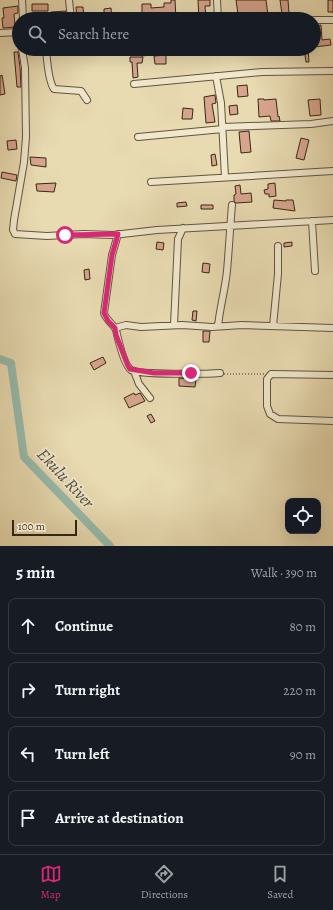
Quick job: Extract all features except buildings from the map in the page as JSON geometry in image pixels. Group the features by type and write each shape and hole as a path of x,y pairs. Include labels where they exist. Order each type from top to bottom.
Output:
{"street":[{"path":"22,0 23,12"},
{"path":"69,0 70,12"},
{"path":"217,0 218,12"},
{"path":"321,20 333,20"},
{"path":"0,33 12,32"},
{"path":"23,56 26,137 24,162 14,220 14,230 16,234 47,236 118,234 183,228 333,220"},
{"path":"47,56 49,76 54,89 81,92 87,100"},
{"path":"134,84 262,72 333,70"},
{"path":"216,76 221,103 226,177"},
{"path":"138,137 223,128 311,124 333,121"},
{"path":"151,182 333,171"},
{"path":"218,326 220,303 225,286 227,269 232,205"},
{"path":"312,221 314,270"},
{"path":"174,325 178,238 183,228"},
{"path":"118,234 112,255 104,313 108,321 115,328 116,335 128,366 134,371 139,384 150,398"},
{"path":"273,326 278,274 278,246"},
{"path":"115,328 126,325 141,327 174,325 242,325 333,328"},
{"path":"134,371 154,373 220,373"},
{"path":"333,375 271,374 267,379 267,406 270,414 278,419 333,421"}],"path":[{"path":"220,373 271,374"}],"waterway":[{"name":"Ekulu River","path":"0,359 11,363 24,457 110,546"}],"route":[{"path":"65,235 118,234 112,255 104,313 108,321 115,328 116,335 130,369 134,371 154,373 191,373"}]}
